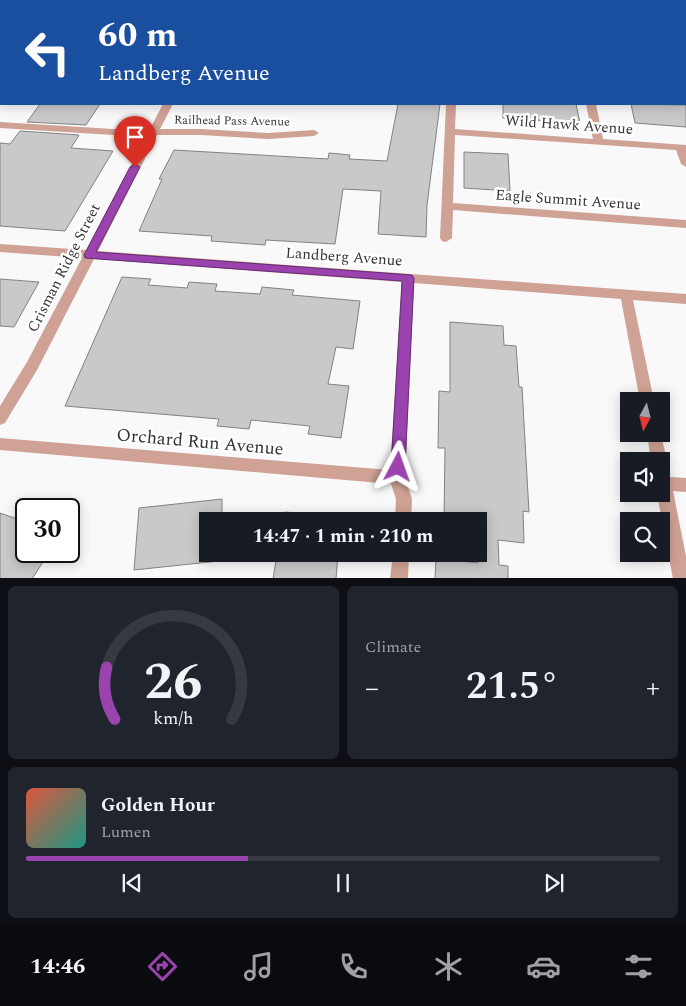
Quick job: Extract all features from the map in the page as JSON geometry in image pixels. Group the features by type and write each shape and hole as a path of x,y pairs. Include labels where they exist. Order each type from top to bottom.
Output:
{"street":[{"name":"Crisman Ridge Street","path":"0,419 32,366 167,105"},
{"path":"446,238 451,105"},
{"path":"592,105 600,142"},
{"name":"Railhead Pass Avenue","path":"0,125 114,132 268,136 314,132"},
{"name":"Wild Hawk Avenue","path":"450,132 683,148"},
{"path":"683,148 686,164"},
{"name":"Eagle Summit Avenue","path":"447,206 686,224"},
{"name":"Landberg Avenue","path":"0,248 686,299"},
{"path":"403,512 404,499 397,478 408,278"},
{"path":"626,294 645,392"},
{"name":"Orchard Run Avenue","path":"0,444 397,478"},
{"path":"670,479 686,484"},
{"path":"667,502 682,578"},
{"path":"399,578 400,562"}],"building":[{"path":"39,105 99,105 86,125 27,122"},
{"path":"398,105 440,105 427,205 426,237 378,234 381,191 343,189 335,244 266,240 265,245 211,241 212,236 139,231 162,179 159,179 174,150 328,159 329,153 350,155 349,159 387,161"},
{"path":"503,105 576,105 580,123 503,118"},
{"path":"631,105 686,105 686,127 635,123"},
{"path":"20,131 79,135 71,148 113,151 65,231 0,226 0,143 10,144"},
{"path":"464,152 508,154 510,191 464,188"},
{"path":"122,277 151,279 148,285 187,288 189,282 217,284 215,291 260,294 262,287 294,290 292,295 360,301 353,349 336,347 328,384 349,386 341,438 308,434 310,426 251,420 249,429 217,426 219,419 65,406"},
{"path":"0,279 39,282 14,327 0,326"},
{"path":"450,322 503,326 504,345 516,346 519,387 522,387 529,512 523,511 524,543 498,540 499,565 508,566 508,578 435,578 436,562 487,562 487,512 444,512 445,448 438,448 439,391 450,392"},
{"path":"222,499 222,512 199,512 199,562 210,562 134,570 139,508"},
{"path":"0,513 15,518 15,563 42,563 33,578 0,578"},
{"path":"276,562 337,562 336,578 273,578"}],"route":[{"path":"135,167 89,255 408,278 398,467"}]}
